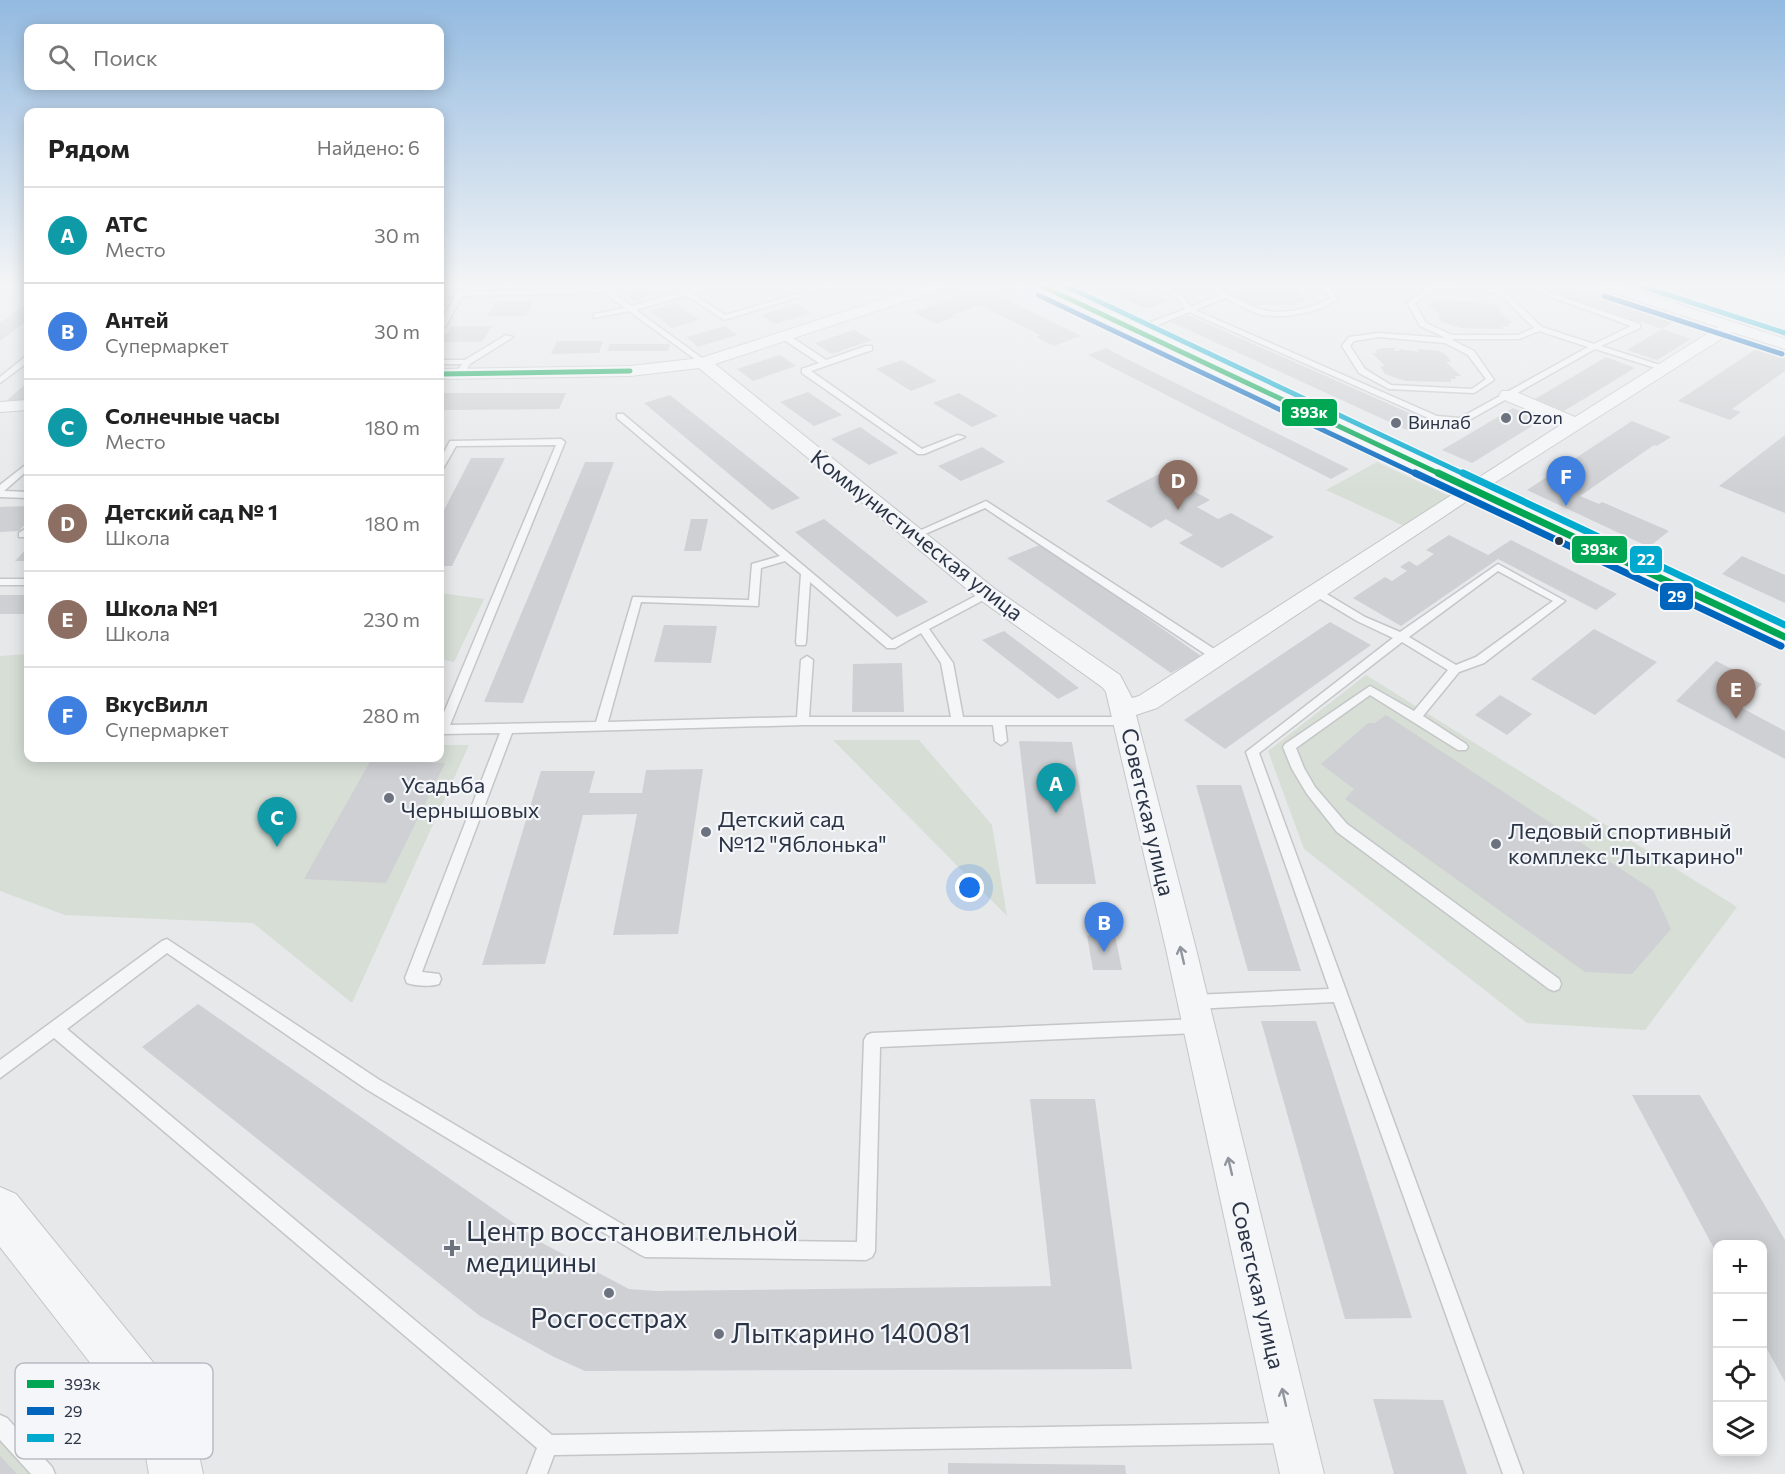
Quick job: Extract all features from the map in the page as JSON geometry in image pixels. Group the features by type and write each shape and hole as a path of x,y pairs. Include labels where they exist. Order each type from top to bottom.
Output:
{"street":[{"path":"444,373 463,368 630,371 703,363 728,355"},
{"path":"1186,355 1785,637"},
{"name":"Советская улица","path":"1302,1474 1125,716 1471,490 1686,355"},
{"name":"Коммунистическая улица","path":"703,363 987,594 1111,681 1118,692 1125,716"},
{"path":"1496,390 1576,423"},
{"path":"0,407 24,405"},
{"path":"0,1210 122,1363"},
{"path":"173,1459 176,1474"}],"lane":[{"path":"444,363 463,368 483,355"},
{"path":"692,355 703,363"},
{"path":"813,355 825,363"},
{"path":"849,355 805,371 921,452 961,438"},
{"path":"1291,355 1435,418 1461,421 1496,390 1575,355"},
{"path":"1352,355 1362,371 1389,387 1496,390"},
{"path":"1473,355 1496,390"},
{"path":"1623,355 1665,368"},
{"path":"0,381 24,362"},
{"path":"1366,388 1378,380"},
{"path":"620,416 891,645 987,594"},
{"path":"444,460 453,443 561,442 444,725"},
{"path":"0,492 24,470"},
{"path":"0,492 24,495"},
{"path":"915,536 986,504 1218,657"},
{"path":"601,726 637,599 754,604 756,566 788,558"},
{"path":"1415,717 1431,703 1442,682 1455,669 1480,660 1560,601 1498,567 1401,637 1252,752 1513,1474"},
{"path":"801,642 806,572"},
{"path":"0,582 24,582"},
{"path":"1316,592 1361,619 1401,637 1455,669"},
{"path":"923,628 947,663 958,721"},
{"path":"803,721 807,660"},
{"path":"1462,747 1370,690 1289,747 1296,770 1326,811 1342,828 1554,984"},
{"path":"444,730 803,721 998,721 1125,716"},
{"path":"998,721 1000,741"},
{"path":"434,979 412,978 507,729"},
{"path":"0,1070 166,945 372,1084 645,1248 866,1251 872,1040 1196,1014 1339,995"},
{"path":"56,1030 548,1445 1292,1432"},
{"path":"0,1425 15,1441"},
{"path":"537,1474 548,1445"},
{"path":"31,1459 45,1474"}],"shaded area":[{"path":"1377,462 1449,496 1404,526 1326,490"},
{"path":"444,594 484,599 454,662 444,660"},
{"path":"24,654 24,762 444,762 444,745 469,745 352,1003 253,923 65,915 0,891 0,656"},
{"path":"1366,675 1737,907 1645,1030 1527,1023 1304,849 1268,751"},
{"path":"833,740 919,740 992,825 1007,916"},
{"path":"0,1439 15,1454 15,1459 19,1459 34,1474 0,1474"}],"building":[{"path":"780,355 796,366 753,381 737,369"},
{"path":"1088,355 1119,355 1349,469 1331,479"},
{"path":"1243,355 1278,355 1425,420 1407,430"},
{"path":"1374,355 1446,355 1451,362 1446,362 1461,376 1450,379 1452,382 1405,381 1385,374 1380,366 1385,366"},
{"path":"1641,355 1665,355 1657,360"},
{"path":"1747,355 1785,355 1785,371 1732,409 1741,412 1730,420 1678,401"},
{"path":"1606,357 1635,368 1564,411 1535,399"},
{"path":"902,360 937,381 911,391 876,369"},
{"path":"24,385 24,401 6,401"},
{"path":"808,392 842,415 814,426 780,402"},
{"path":"444,393 566,393 559,409 444,410"},
{"path":"959,393 998,416 972,427 933,403"},
{"path":"670,395 800,498 772,510 644,403"},
{"path":"1513,408 1542,420 1472,463 1442,450"},
{"path":"1632,421 1671,437 1657,446 1654,445 1580,496 1599,504 1602,502 1669,531 1649,547 1527,490"},
{"path":"860,427 898,453 869,465 831,439"},
{"path":"1785,435 1785,513 1719,486"},
{"path":"982,447 1005,462 961,481 938,466"},
{"path":"471,458 505,458 452,566 444,566 444,510"},
{"path":"585,462 614,462 523,703 484,702"},
{"path":"1161,473 1210,500 1197,507 1218,519 1231,513 1274,537 1222,568 1179,543 1193,535 1166,519 1151,528 1106,501"},
{"path":"24,506 24,525 19,531 0,532 0,507"},
{"path":"691,519 708,519 701,551 684,551"},
{"path":"824,519 928,602 897,617 795,532"},
{"path":"1449,535 1488,555 1511,540 1617,594 1596,610 1498,559 1401,626 1353,598 1385,577 1392,581 1407,571 1400,567 1409,561 1417,566 1434,554 1426,550"},
{"path":"1042,544 1201,656 1171,673 1007,558"},
{"path":"24,551 24,561 15,561"},
{"path":"1742,556 1785,575 1785,603 1722,574"},
{"path":"0,595 24,595 24,614 0,614"},
{"path":"1330,622 1371,645 1225,749 1184,720"},
{"path":"664,625 717,626 711,663 654,662"},
{"path":"1594,629 1657,662 1595,715 1531,679"},
{"path":"1004,631 1079,688 1058,699 982,640"},
{"path":"1716,661 1762,684 1740,707 1785,731 1785,759 1676,701"},
{"path":"902,663 904,712 852,712 853,664"},
{"path":"1500,695 1532,714 1507,735 1475,715"},
{"name":"Ледовый спортивный комплекс \"Лыткарино\"","path":"1386,715 1653,890 1671,929 1632,974 1585,972 1345,799 1354,789 1321,764 1368,723 1375,723"},
{"path":"1019,741 1072,742 1096,884 1036,884"},
{"name":"Усадьба Чернышовых","path":"370,762 445,763 386,883 304,879"},
{"path":"703,769 678,934 613,935 637,814 583,815 545,964 482,965 541,771 595,771 589,793 642,793 646,770"},
{"path":"1196,785 1241,785 1301,971 1248,971"},
{"path":"1087,935 1115,936 1122,970 1093,970"},
{"path":"198,1004 544,1244 629,1289 656,1291 1051,1286 1030,1099 1095,1099 1132,1369 585,1371 554,1357 480,1316 142,1047"},
{"path":"1261,1021 1316,1021 1412,1318 1345,1319"},
{"path":"1632,1095 1700,1095 1785,1240 1785,1382 1767,1349 1767,1240 1713,1240 1713,1247"},
{"path":"1373,1399 1443,1400 1467,1474 1394,1474"},
{"path":"0,1456 17,1474 0,1474"},
{"path":"948,1463 1125,1465 1126,1474 948,1474"}],"transit line":[{"name":"29","path":"1165,355 1781,646"},
{"name":"393к","path":"1188,355 1785,637"},
{"name":"22","path":"1212,355 1785,625"},
{"name":"393к","path":"444,374 630,371"}],"place":[{"name":"Ozon","path":"1506,418"},
{"name":"Винлаб","path":"1396,423"},
{"name":"ВкусВилл","path":"1566,506"},
{"name":"Детский сад № 1","path":"1178,510"},
{"name":"Школа №1","path":"1736,719"},
{"name":"Усадьба Чернышовых","path":"389,798"},
{"name":"АТС","path":"1056,813"},
{"name":"Детский сад №12 \"Яблонька\"","path":"706,832"},
{"name":"Ледовый спортивный комплекс \"Лыткарино\"","path":"1496,844"},
{"name":"Солнечные часы","path":"277,847"},
{"name":"Антей","path":"1104,952"},
{"name":"Центр восстановительной медицины","path":"452,1248"},
{"name":"Росгосстрах","path":"609,1293"},
{"name":"Лыткарино 140081","path":"719,1334"}]}
